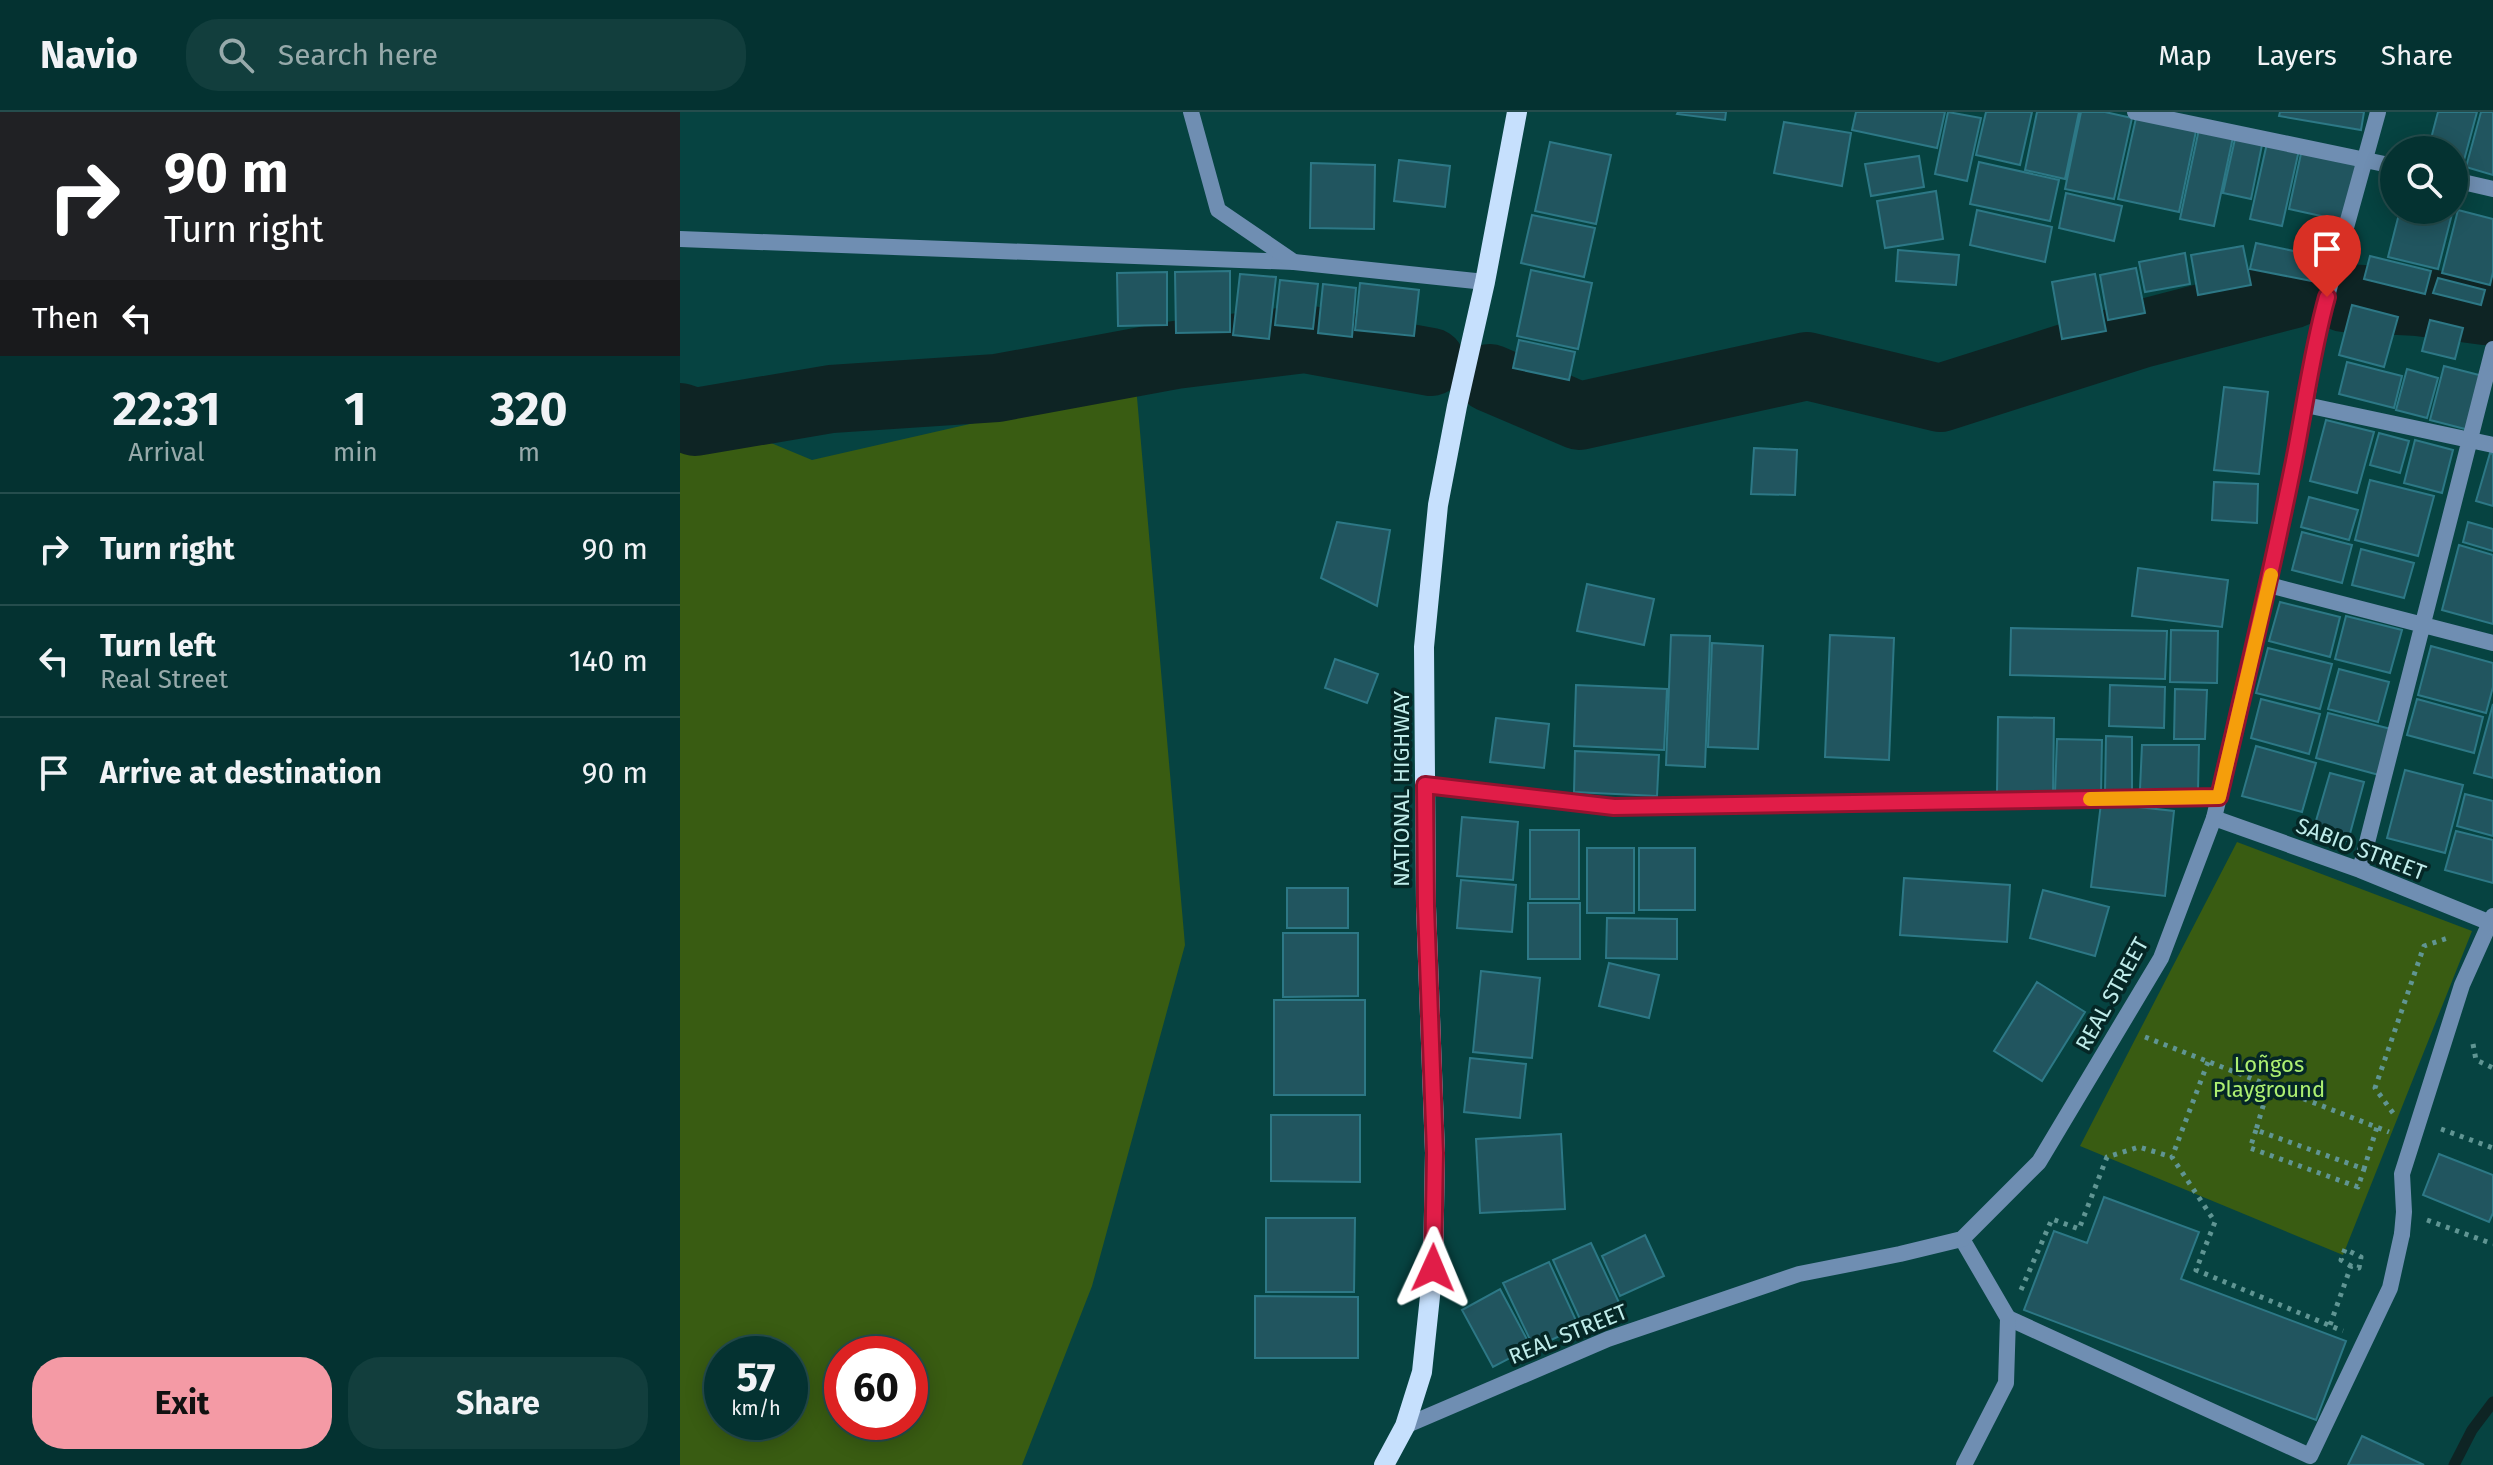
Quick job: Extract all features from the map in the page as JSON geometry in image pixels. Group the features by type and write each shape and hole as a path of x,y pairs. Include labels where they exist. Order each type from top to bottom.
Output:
{"main road":[{"name":"NATIONAL HIGHWAY","path":"1384,1465 1405,1426 1422,1372 1433,1268 1435,1153 1426,906 1424,647 1438,505 1517,112"}],"street":[{"path":"1191,112 1218,210 1294,262"},
{"path":"2135,112 2380,163"},
{"name":"REAL STREET","path":"1405,1426 1608,1339 1799,1274 1962,1239 2039,1162 2161,958 2214,818 2269,585 2319,325 2378,112"},
{"path":"2468,183 2493,189"},
{"path":"680,239 1294,262 1485,282"},
{"path":"2360,870 2493,349"},
{"path":"2306,405 2493,445"},
{"path":"2269,585 2493,643"},
{"path":"1425,785 1614,807 2219,797"},
{"name":"SABIO STREET","path":"2214,818 2492,921"},
{"path":"2008,1318 2310,1456 2390,1288 2402,1234 2402,1174 2462,985 2492,921"},
{"path":"1962,1239 2008,1318 2006,1383 1964,1465"}],"path":[{"path":"2412,1141 2375,1088 2424,946 2492,921"},
{"path":"2149,1039 2155,1024"},
{"path":"2120,1027 2412,1141"},
{"path":"2172,1157 2208,1062"},
{"path":"2269,1086 2250,1148 2358,1187 2377,1127"},
{"path":"2419,1121 2493,1148"},
{"path":"2256,1130 2364,1169"},
{"path":"2008,1318 2052,1219 2079,1229 2107,1157 2139,1147 2172,1157 2215,1222 2196,1270 2312,1318"},
{"path":"2404,1212 2493,1244"},
{"path":"2330,1325 2351,1266"}],"green space":[{"path":"1136,386 1185,945 1092,1286 1022,1465 680,1465 680,405 812,460"},
{"name":"Loñgos Playground","path":"2237,842 2472,931 2343,1255 2080,1146"}],"building":[{"path":"1678,112 1726,112 1725,120"},
{"path":"1856,112 1945,112 1937,148 1852,130"},
{"path":"1948,112 1981,118 1967,181 1935,174"},
{"path":"1986,112 2032,112 2020,165 1976,155"},
{"path":"2037,112 2079,112 2065,179 2025,170"},
{"path":"2081,112 2105,112 2132,118 2114,199 2065,189"},
{"path":"2280,112 2364,112 2361,130 2279,116"},
{"path":"2438,112 2477,112 2468,145 2468,136 2432,136"},
{"path":"2481,112 2493,112 2493,175 2468,168"},
{"path":"2136,118 2196,131 2179,212 2118,199"},
{"path":"1784,122 1851,133 1842,186 1774,173"},
{"path":"2199,129 2233,137 2214,226 2180,219"},
{"path":"2235,139 2262,145 2251,199 2223,193"},
{"path":"1550,142 1611,155 1596,224 1535,211"},
{"path":"2267,143 2299,150 2282,226 2250,219"},
{"path":"2302,149 2358,160 2344,221 2289,209"},
{"path":"1919,156 1924,187 1871,196 1865,164"},
{"path":"1399,160 1450,166 1445,207 1394,201"},
{"path":"1979,162 2059,180 2050,221 1970,204"},
{"path":"1311,163 1375,165 1374,229 1310,228"},
{"path":"1936,191 1943,239 1885,248 1877,201"},
{"path":"2066,193 2122,206 2114,241 2059,228"},
{"path":"1977,210 2052,227 2045,262 1970,245"},
{"path":"2468,213 2493,219 2493,272 2490,285 2442,273 2454,224 2468,224"},
{"path":"1532,215 1595,228 1584,277 1521,263"},
{"path":"2396,224 2449,224 2438,269 2388,257"},
{"path":"2256,243 2322,257 2317,282 2250,269"},
{"path":"2243,246 2251,285 2198,295 2191,255"},
{"path":"1898,250 1959,255 1956,285 1896,281"},
{"path":"2185,253 2190,284 2145,292 2139,262"},
{"path":"2370,256 2431,271 2425,294 2364,279"},
{"path":"2136,268 2145,313 2108,320 2100,275"},
{"path":"1531,270 1592,283 1578,349 1517,336"},
{"path":"1230,271 1230,332 1176,333 1175,272"},
{"path":"1167,272 1167,325 1118,326 1117,273"},
{"path":"1240,274 1276,277 1269,339 1233,335"},
{"path":"2095,274 2106,331 2062,339 2052,282"},
{"path":"2438,278 2485,290 2481,305 2433,293"},
{"path":"1280,280 1318,284 1313,329 1275,325"},
{"path":"1360,283 1419,290 1414,336 1355,330"},
{"path":"1323,284 1356,288 1352,337 1318,333"},
{"path":"2352,305 2398,317 2384,367 2339,355"},
{"path":"2430,320 2463,328 2455,359 2422,351"},
{"path":"1519,340 1575,352 1569,380 1513,368"},
{"path":"2347,362 2402,376 2394,408 2339,394"},
{"path":"2444,366 2483,376 2469,430 2430,420"},
{"path":"2407,369 2438,378 2427,418 2396,410"},
{"path":"2224,387 2268,392 2259,474 2214,470"},
{"path":"2326,420 2374,432 2357,493 2310,481"},
{"path":"2379,433 2409,441 2400,473 2370,465"},
{"path":"2415,440 2453,450 2442,493 2404,483"},
{"path":"1754,448 1797,450 1795,495 1751,494"},
{"path":"2490,453 2493,454 2493,506 2476,501"},
{"path":"2370,480 2434,496 2418,556 2355,540"},
{"path":"2214,482 2258,484 2257,523 2212,520"},
{"path":"2309,497 2358,510 2349,540 2301,527"},
{"path":"1337,522 1390,530 1377,606 1321,578"},
{"path":"2468,522 2493,529 2493,551 2463,542"},
{"path":"2302,532 2352,545 2342,583 2292,570"},
{"path":"2459,545 2493,555 2493,624 2442,610"},
{"path":"2361,549 2414,563 2404,598 2352,585"},
{"path":"2138,568 2228,580 2222,627 2132,616"},
{"path":"1587,584 1654,599 1644,645 1577,631"},
{"path":"2280,602 2340,617 2330,657 2269,641"},
{"path":"2346,616 2402,630 2390,673 2335,659"},
{"path":"2011,628 2167,631 2165,679 2010,675"},
{"path":"2171,630 2218,631 2217,683 2170,682"},
{"path":"1671,635 1710,636 1705,767 1666,765"},
{"path":"1830,635 1894,638 1889,760 1825,757"},
{"path":"1712,643 1763,646 1758,749 1708,747"},
{"path":"2431,646 2493,663 2493,687 2486,713 2418,695"},
{"path":"2268,648 2332,664 2320,709 2256,693"},
{"path":"1335,659 1378,674 1367,703 1325,688"},
{"path":"2339,669 2389,682 2378,722 2328,709"},
{"path":"1576,685 1667,689 1664,750 1574,746"},
{"path":"2110,685 2165,687 2164,728 2109,726"},
{"path":"2175,689 2207,690 2205,739 2174,739"},
{"path":"2261,699 2320,714 2309,754 2251,738"},
{"path":"2417,699 2483,717 2474,753 2407,735"},
{"path":"2493,704 2493,778 2474,773"},
{"path":"2328,713 2391,729 2379,775 2316,758"},
{"path":"1998,717 2054,718 2053,794 1997,793"},
{"path":"1496,718 1549,724 1544,768 1490,762"},
{"path":"2106,736 2132,737 2132,792 2105,792"},
{"path":"2057,739 2102,740 2101,794 2055,793"},
{"path":"2142,745 2199,745 2198,790 2140,789"},
{"path":"2256,746 2316,763 2302,812 2242,796"},
{"path":"1575,751 1659,755 1657,796 1574,792"},
{"path":"2405,770 2463,785 2445,853 2387,838"},
{"path":"2330,773 2364,782 2348,841 2313,831"},
{"path":"2465,794 2493,801 2493,836 2457,826"},
{"path":"2101,803 2174,811 2165,896 2091,887"},
{"path":"1462,817 1518,822 1513,880 1457,876"},
{"path":"1530,830 1579,830 1579,899 1530,899"},
{"path":"2456,831 2493,840 2493,883 2445,870"},
{"path":"1587,848 1634,848 1634,913 1587,913"},
{"path":"1639,848 1695,848 1695,910 1639,910"},
{"path":"1904,878 2010,885 2007,942 1900,935"},
{"path":"1461,880 1516,885 1512,932 1457,928"},
{"path":"1287,888 1348,888 1348,928 1287,928"},
{"path":"2043,890 2109,907 2095,956 2030,938"},
{"path":"1528,903 1580,903 1580,959 1528,959"},
{"path":"1607,918 1677,919 1677,959 1606,958"},
{"path":"1283,933 1358,933 1358,996 1283,997"},
{"path":"1609,963 1659,975 1649,1018 1599,1006"},
{"path":"1481,971 1540,978 1532,1058 1473,1052"},
{"path":"2037,982 2085,1012 2042,1081 1994,1051"},
{"path":"1274,1000 1365,1000 1365,1095 1274,1095"},
{"path":"1470,1058 1526,1064 1520,1118 1464,1112"},
{"path":"1271,1115 1360,1115 1360,1182 1271,1181"},
{"path":"1561,1134 1565,1209 1480,1213 1476,1139"},
{"path":"2439,1154 2493,1175 2493,1213 2489,1222 2423,1195"},
{"path":"2104,1197 2199,1232 2181,1279 2346,1341 2316,1420 2024,1310 2054,1231 2087,1243"},
{"path":"1266,1218 1355,1218 1354,1292 1266,1292"},
{"path":"1645,1235 1664,1276 1620,1296 1602,1256"},
{"path":"1591,1243 1623,1311 1584,1328 1553,1260"},
{"path":"1549,1262 1579,1327 1534,1348 1503,1283"},
{"path":"1500,1289 1531,1347 1493,1367 1462,1310"},
{"path":"1255,1296 1358,1297 1358,1358 1255,1358"},
{"path":"2362,1436 2424,1465 2348,1465"}],"waterway":[{"path":"1490,378 1579,416 1807,366 1940,398 2141,334 2294,294"},
{"path":"2344,298 2418,302 2485,311"},
{"path":"680,417 695,422 831,399 997,388 1175,355 1305,339 1431,362"},
{"path":"2454,1465 2472,1430 2493,1402"}],"slow traffic":[{"path":"2090,799 2219,797 2271,575"}],"route":[{"path":"1433,1268 1435,1153 1425,785 1614,807 2219,797 2269,585 2327,297"}]}
